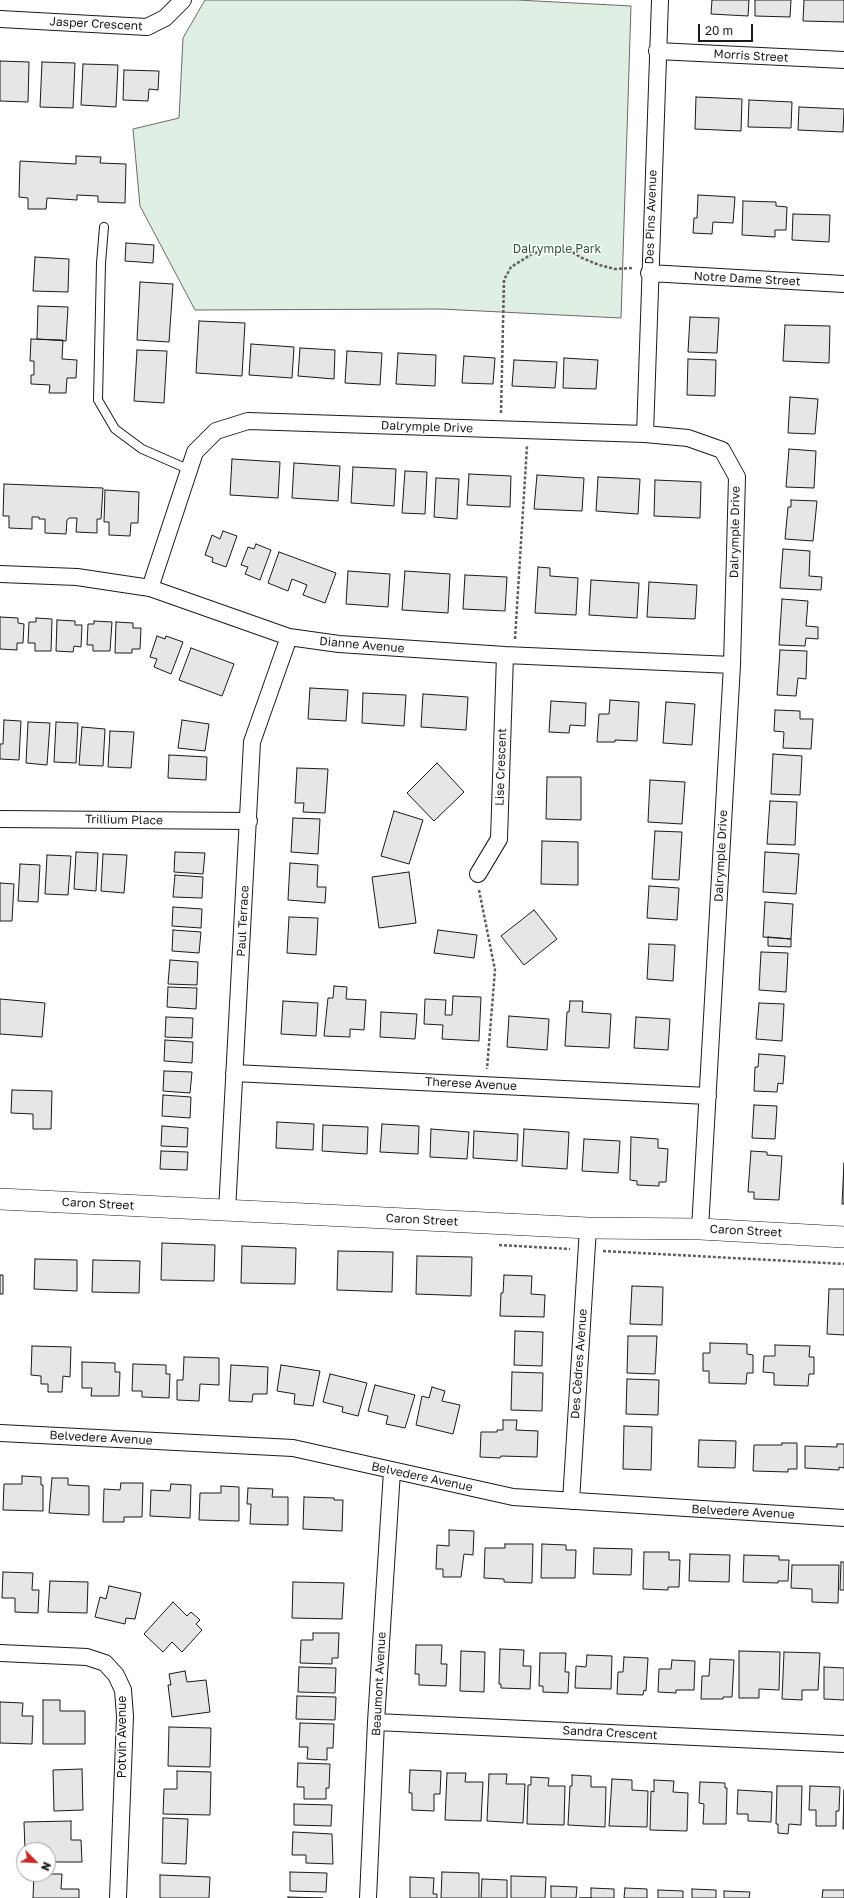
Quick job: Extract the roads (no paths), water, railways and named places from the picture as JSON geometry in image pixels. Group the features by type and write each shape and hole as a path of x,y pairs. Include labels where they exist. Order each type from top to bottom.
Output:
{"street":[{"name":"Jasper Crescent","path":"0,19 147,27 165,18 182,0"},
{"name":"Des Pins Avenue","path":"645,434 657,51 660,0"},
{"name":"Morris Street","path":"657,51 844,60"},
{"name":"Notre Dame Street","path":"650,271 844,284"},
{"name":"Dalrymple Drive","path":"150,588 195,452 216,431 248,421 645,434 688,438 722,450 737,477 732,665 700,1229"},
{"name":"Dianne Avenue","path":"0,574 77,577 150,588 289,638 339,644 510,655 732,665"},
{"name":"Paul Terrace","path":"227,1211 249,821 252,742 289,638"},
{"name":"Lise Crescent","path":"478,874 499,839 510,655"},
{"name":"Trillium Place","path":"0,818 249,821"},
{"name":"Therese Avenue","path":"234,1073 708,1096"},
{"name":"Caron Street","path":"0,1199 588,1228 700,1229 844,1237"},
{"name":"Des Cèdres Avenue","path":"571,1501 588,1228"},
{"name":"Belvedere Avenue","path":"0,1433 294,1448 513,1497 844,1518"},
{"name":"Beaumont Avenue","path":"368,1898 376,1722 392,1470"},
{"name":"Potvin Avenue","path":"0,1653 87,1657 105,1663 116,1675 123,1690 125,1716 118,1898"},
{"name":"Sandra Crescent","path":"376,1722 844,1744"}],"lane":[{"path":"104,228 101,263 98,400 115,428 120,433 142,449 190,470"}],"park label":[{"name":"Dalrymple Park","path":"557,249"}]}
